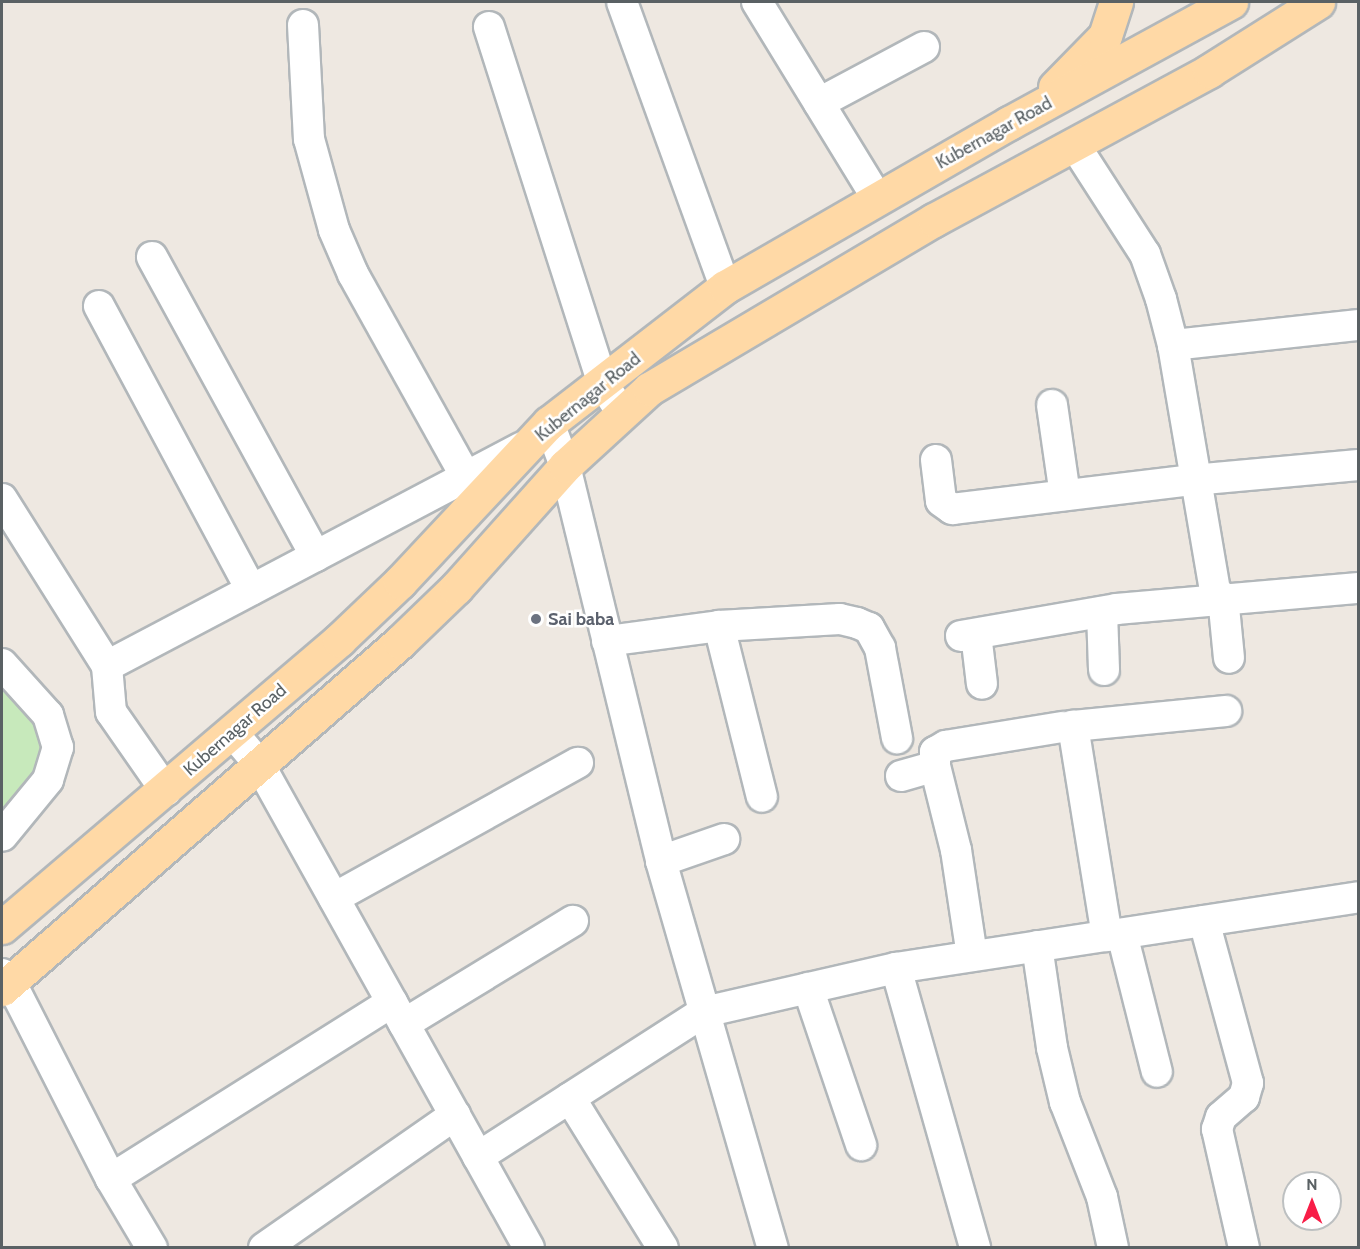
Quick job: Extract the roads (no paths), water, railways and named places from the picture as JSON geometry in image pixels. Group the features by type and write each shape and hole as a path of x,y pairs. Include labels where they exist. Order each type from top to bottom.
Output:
{"main road":[{"path":"1009,123 1068,77 1105,36 1116,2"},
{"name":"Kubernagar Road","path":"2,927 166,790 391,591 540,433 725,287 1009,123 1192,12 1231,2"},
{"name":"Kubernagar Road","path":"4,981 259,764 456,588 565,466 621,412 649,389 934,220 1224,62 1304,5"},
{"path":"1192,12 1224,62"}],"street":[{"path":"622,2 725,287"},
{"path":"757,2 877,198"},
{"path":"303,25 309,139 334,230 353,274 466,477"},
{"path":"489,27 603,384 621,412"},
{"path":"819,103 924,46"},
{"path":"1074,144 1145,254 1173,345 1193,480 1219,597 1229,658"},
{"path":"152,257 316,556"},
{"path":"99,306 251,590"},
{"path":"1173,345 1359,325"},
{"path":"1052,405 1065,495"},
{"path":"107,666 466,477 540,433 565,466 661,861 773,1248"},
{"path":"936,460 941,501 952,509 1193,480 1359,465"},
{"path":"2,499 107,666 111,712 166,790"},
{"path":"982,684 969,635 1102,612 1219,597 1359,588"},
{"path":"1102,612 1104,670"},
{"path":"607,641 719,626 840,620 869,628 880,648 897,738"},
{"path":"719,626 762,797"},
{"path":"2,664 48,715 58,747 48,780 2,836"},
{"path":"1157,1072 1115,935 1073,726 1226,711"},
{"path":"972,956 956,850 935,766 934,752 946,746 1062,727"},
{"path":"232,732 259,764 528,1247"},
{"path":"334,898 578,763"},
{"path":"901,776 935,766"},
{"path":"661,861 724,839"},
{"path":"478,1157 704,1012 896,968 1359,897"},
{"path":"111,1179 398,1013 573,921"},
{"path":"1204,921 1248,1083 1244,1097 1221,1117 1217,1129 1244,1248"},
{"path":"1037,946 1054,1059 1065,1101 1102,1197 1113,1248"},
{"path":"896,968 975,1248"},
{"path":"4,981 111,1179 152,1248"},
{"path":"808,988 861,1145"},
{"path":"570,1098 663,1248"},
{"path":"264,1248 455,1115"}],"place":[{"name":"Sai baba","path":"536,619"}]}
